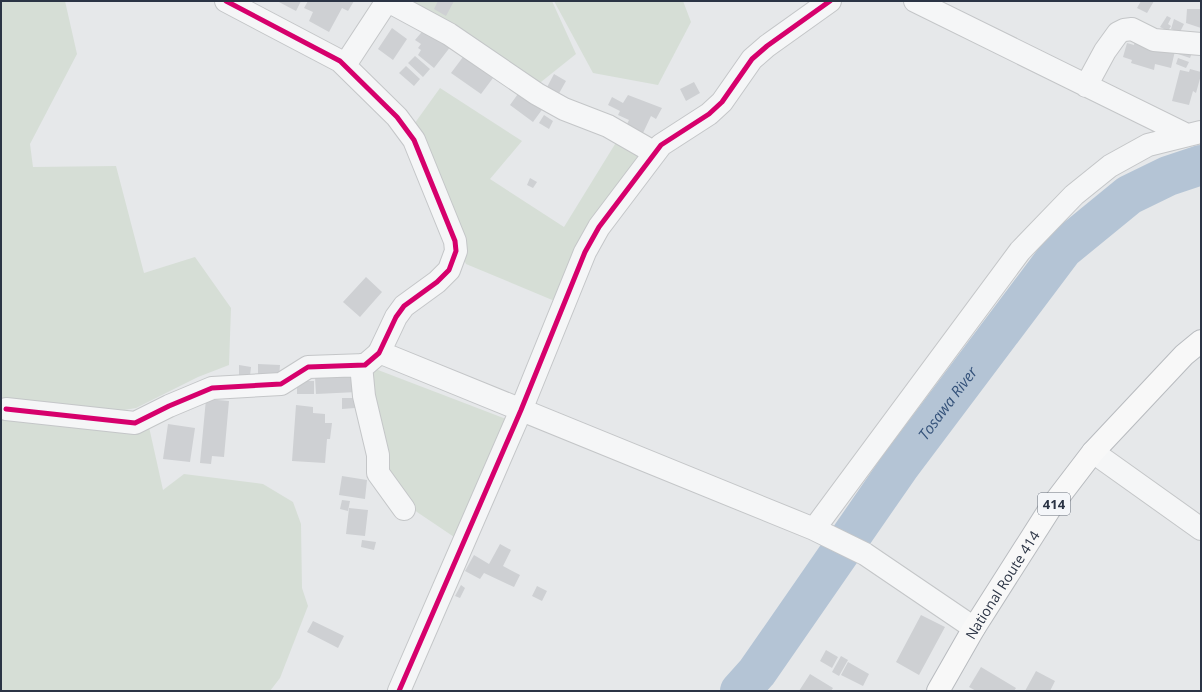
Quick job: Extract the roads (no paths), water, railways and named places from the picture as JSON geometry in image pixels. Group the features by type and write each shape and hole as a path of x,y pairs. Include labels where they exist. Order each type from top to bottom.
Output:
{"highway":[{"name":"National Route 414","path":"938,691 974,628 1051,507 1093,452 1184,355 1201,341"}],"street":[{"path":"6,409 135,423 169,406 212,388 281,384 308,367 365,365 379,352 396,317 404,306 444,276 454,259 456,251 455,241 414,140 397,117 345,65 332,56 226,1"},
{"path":"345,65 387,1 449,34 537,94 564,109 608,126 655,153"},
{"path":"399,691 521,410 585,252 599,227 661,145 709,114 722,102 748,64 767,46 830,1"},
{"path":"915,1 1086,86 1194,134"},
{"path":"1086,86 1105,51 1118,33 1124,30 1132,29 1154,40 1201,44"},
{"path":"814,529 1020,251 1074,195 1110,166 1148,145 1194,134"},
{"path":"379,352 814,529 865,554 974,628"},
{"path":"361,365 364,396 378,455 379,476 404,509"},
{"path":"1093,452 1201,529"}],"waterway":[{"name":"Tosawa River","path":"740,691 757,672 899,467 1063,249 1129,195 1168,176 1201,165"}]}
